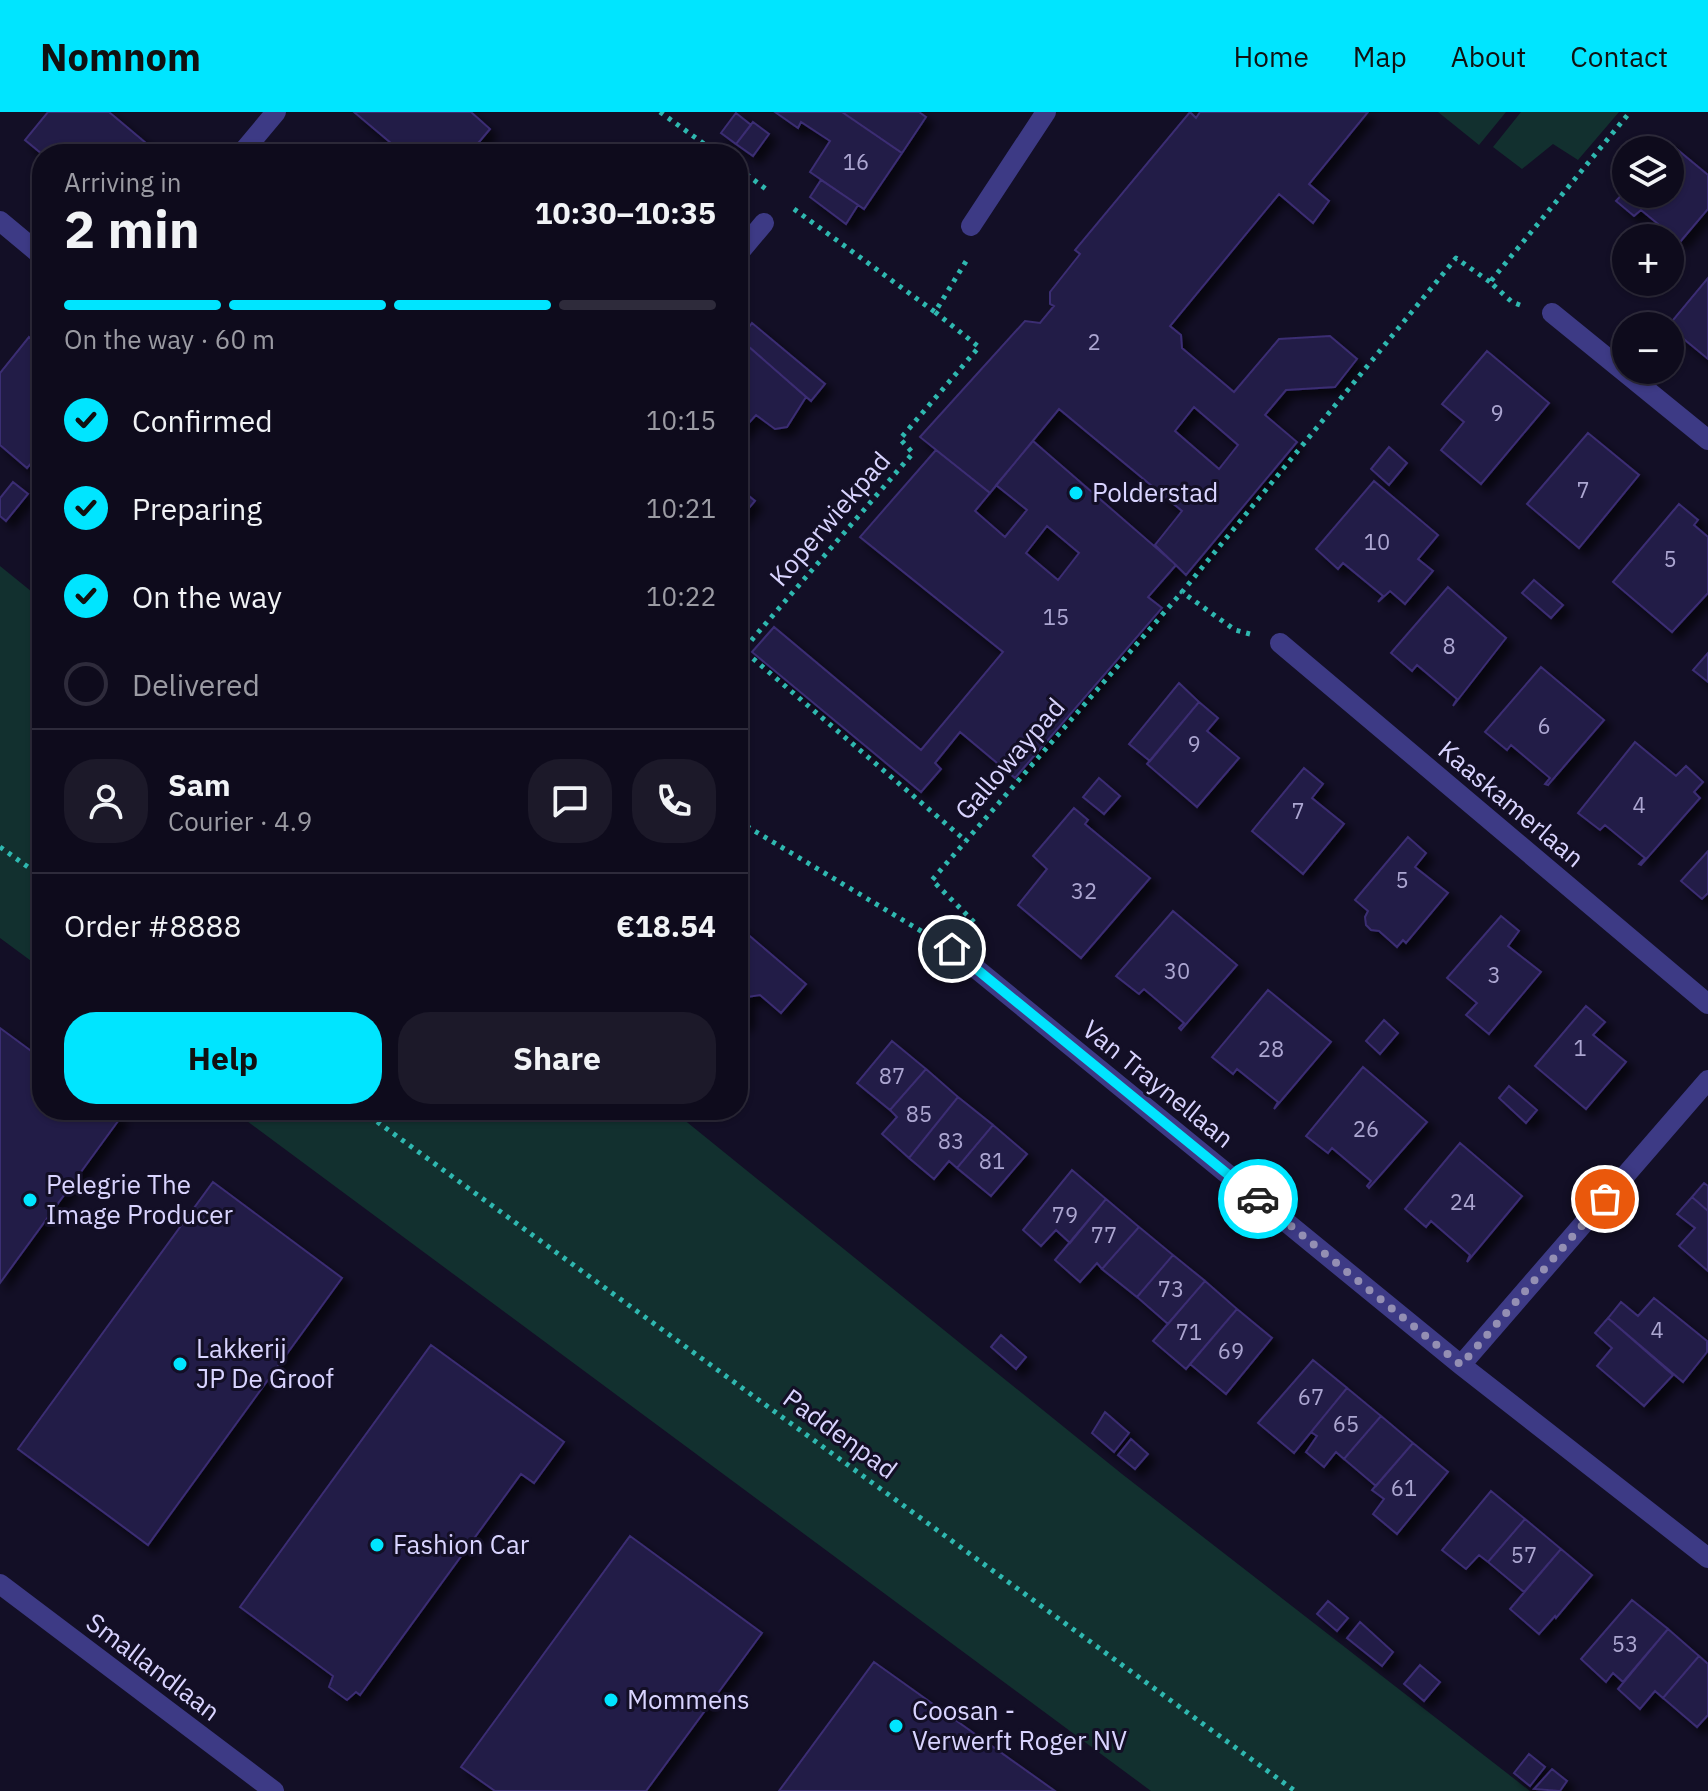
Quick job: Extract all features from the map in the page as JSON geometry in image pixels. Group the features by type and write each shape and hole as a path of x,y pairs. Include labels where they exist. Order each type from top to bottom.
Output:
{"street":[{"path":"249,144 276,112"},
{"path":"971,226 1046,112"},
{"path":"0,221 32,248"},
{"path":"748,242 764,223"},
{"path":"1552,313 1708,440"},
{"name":"Kaaskamerlaan","path":"1280,643 1708,1004"},
{"name":"Van Traynellaan","path":"952,949 1461,1365 1708,1558"},
{"path":"1461,1365 1708,1080"},
{"name":"Smallandlaan","path":"0,1584 274,1791"}],"path":[{"path":"660,112 704,144"},
{"path":"1490,282 1630,112"},
{"path":"748,175 773,194"},
{"name":"Koperwiekpad","path":"748,644 913,453 900,439 979,347 784,202"},
{"path":"935,312 968,261 971,226"},
{"name":"Gallowaypad","path":"952,949 975,921 932,880 1182,592 1456,258 1512,302 1552,313"},
{"path":"1182,592 1235,630 1280,643"},
{"path":"748,654 966,841"},
{"path":"748,827 952,949"},
{"path":"0,847 32,870"},
{"name":"Paddenpad","path":"375,1120 1295,1791"}],"green space":[{"path":"1438,112 1506,112 1479,145"},
{"path":"1521,112 1619,112 1578,160 1553,144 1522,169 1493,147"},
{"path":"0,566 32,592 32,962 0,938"},
{"path":"245,1120 684,1120 1122,1474 1530,1791 1151,1791"}],"building":[{"path":"48,112 109,112 147,144 32,146 25,140"},
{"path":"354,112 471,112 490,129 477,144 392,144"},
{"path":"775,112 842,112 902,153 864,209 810,172 830,141 801,122 798,128"},
{"path":"842,112 919,112 926,117 902,153"},
{"path":"1190,112 1196,118 1200,112 1368,112 1309,184 1329,201 1313,223 1279,194 1170,326 1181,335 1182,348 1234,392 1279,339 1330,336 1357,359 1335,387 1286,390 1265,415 1297,442 1186,575 1155,545 1182,511 1059,409 990,493 920,437 1025,321 1040,323 1054,306 1050,304 1050,292 1080,254 1075,250","holes":["1194,407 1238,445 1219,469 1175,431"]},
{"path":"736,113 751,125 736,144 721,133"},
{"path":"753,122 769,134 753,156 748,152 748,144 736,144"},
{"path":"1684,155 1708,175 1708,209 1684,237 1684,224 1658,224 1641,210 1634,216 1624,208 1684,208"},
{"path":"821,180 858,205 846,224 810,197"},
{"path":"1708,278 1708,359 1684,339 1684,312 1680,312"},
{"path":"752,323 825,384 811,401 748,346 748,328"},
{"path":"29,337 32,340 32,462 27,468 0,445 0,373"},
{"path":"748,346 806,397 787,427 775,429 756,415 748,424"},
{"path":"1487,351 1549,403 1481,484 1441,450 1464,422 1442,404"},
{"path":"1588,433 1639,475 1579,548 1527,504"},
{"path":"1033,441 1176,565 1148,597 1162,608 1015,778 960,732 935,763 941,769 921,792 752,652 774,627 921,750 1003,652 860,537 936,450 990,493 975,511 1005,537 1027,510 996,485","holes":["1047,526 1079,553 1058,580 1026,553"]},
{"path":"1389,447 1407,463 1389,485 1371,469"},
{"path":"1374,481 1438,535 1418,559 1433,571 1405,604 1390,591 1378,602 1383,596 1343,563 1338,569 1316,549"},
{"path":"13,482 28,494 6,521 0,516 0,498"},
{"path":"748,495 755,501 748,509"},
{"path":"1679,504 1698,520 1694,525 1708,537 1708,593 1672,632 1613,582"},
{"path":"1534,580 1563,605 1551,618 1522,593"},
{"path":"1448,587 1506,638 1453,706 1457,699 1417,665 1412,671 1391,653"},
{"path":"1708,653 1708,682 1693,670"},
{"path":"1541,667 1604,720 1548,785 1545,784 1550,778 1511,745 1507,750 1485,732"},
{"path":"1179,683 1199,702 1150,761 1129,744"},
{"path":"1199,702 1218,718 1207,731 1239,758 1197,807 1147,764"},
{"path":"1635,742 1676,776 1686,766 1703,782 1694,792 1700,798 1641,865 1645,858 1605,825 1600,830 1578,813"},
{"path":"1304,768 1323,784 1312,798 1344,824 1303,874 1252,831"},
{"path":"1099,778 1120,796 1104,814 1083,797"},
{"path":"1074,808 1088,820 1085,824 1150,878 1081,958 1018,905 1047,869 1033,856"},
{"path":"1408,837 1426,853 1415,867 1448,893 1406,943 1403,940 1397,947 1379,931 1371,930 1366,925 1368,911 1355,900"},
{"path":"1708,851 1708,893 1702,899 1681,881"},
{"path":"1173,911 1237,965 1181,1030 1179,1028 1184,1023 1144,989 1139,994 1116,976"},
{"path":"1501,916 1519,931 1508,946 1541,972 1489,1034 1466,1015 1477,1003 1447,978"},
{"path":"748,935 806,984 781,1013 760,995 748,997"},
{"path":"1268,990 1331,1042 1274,1109 1278,1102 1237,1069 1233,1074 1212,1057"},
{"path":"1586,1006 1605,1022 1593,1035 1626,1062 1586,1109 1535,1066"},
{"path":"1384,1020 1398,1033 1380,1054 1366,1041"},
{"name":"Pelegrie The Image Producer","path":"0,1028 32,1052 32,1120 119,1120 0,1283"},
{"path":"892,1041 926,1069 890,1110 857,1083"},
{"path":"1363,1067 1427,1122 1369,1188 1367,1186 1371,1181 1332,1148 1328,1153 1306,1136"},
{"path":"926,1069 958,1097 909,1158 882,1134 897,1117 890,1110"},
{"path":"1509,1086 1537,1110 1526,1123 1499,1098"},
{"path":"958,1097 993,1125 957,1168 949,1161 934,1179 909,1158"},
{"path":"993,1125 1027,1154 991,1196 957,1168"},
{"path":"1460,1143 1522,1196 1467,1262 1470,1255 1431,1221 1426,1227 1405,1209"},
{"path":"1072,1170 1106,1199 1070,1243 1056,1230 1041,1246 1023,1230"},
{"name":"Lakkerij JP De Groof","path":"213,1182 342,1278 148,1545 18,1449"},
{"path":"1704,1183 1708,1186 1708,1211 1692,1197"},
{"path":"1692,1197 1708,1211 1708,1271 1679,1246 1695,1228 1677,1214"},
{"path":"1106,1199 1139,1227 1102,1269 1097,1263 1080,1282 1055,1260"},
{"path":"1139,1227 1173,1255 1137,1297 1102,1269"},
{"path":"1173,1255 1205,1281 1168,1324 1137,1297"},
{"path":"1205,1281 1237,1309 1186,1369 1153,1341"},
{"path":"1654,1298 1707,1341 1707,1352 1683,1382 1608,1318 1621,1302 1638,1316"},
{"path":"1237,1309 1272,1338 1226,1394 1190,1364"},
{"path":"1608,1318 1673,1375 1644,1406 1597,1366 1612,1348 1595,1333"},
{"path":"1001,1335 1026,1357 1016,1369 991,1347"},
{"name":"Fashion Car","path":"431,1345 564,1442 534,1483 521,1474 360,1695 356,1692 347,1700 329,1687 333,1676 240,1607"},
{"path":"1313,1360 1347,1388 1294,1453 1258,1423"},
{"path":"1347,1388 1381,1416 1344,1459 1336,1452 1324,1467 1306,1452 1317,1436 1311,1432"},
{"path":"1105,1412 1129,1433 1114,1452 1092,1433"},
{"path":"1381,1416 1413,1443 1376,1486 1344,1459"},
{"path":"1131,1439 1148,1454 1135,1469 1118,1455"},
{"path":"1413,1443 1448,1472 1397,1534 1373,1514 1384,1499 1372,1490"},
{"path":"1491,1491 1525,1519 1488,1562 1479,1555 1466,1569 1442,1550"},
{"path":"1525,1519 1561,1549 1524,1592 1488,1562"},
{"name":"Mommens","path":"630,1536 762,1633 646,1791 495,1791 461,1767"},
{"path":"1561,1549 1592,1575 1539,1634 1510,1609"},
{"path":"1632,1600 1668,1629 1623,1682 1613,1673 1606,1682 1581,1659"},
{"path":"1328,1601 1348,1618 1337,1631 1317,1614"},
{"path":"1360,1622 1393,1652 1382,1666 1347,1638"},
{"path":"1668,1629 1699,1656 1663,1698 1655,1691 1640,1709 1618,1689"},
{"path":"1699,1656 1708,1664 1708,1715 1697,1727 1663,1698"},
{"name":"Coosan - Verwerft Roger NV","path":"874,1662 1055,1791 779,1791"},
{"path":"1420,1665 1440,1682 1424,1701 1404,1684"},
{"path":"1529,1754 1545,1767 1530,1786 1514,1773"},
{"path":"1552,1769 1567,1781 1560,1791 1534,1789"}],"way so far":[{"path":"1258,1199 1461,1365 1605,1199"}],"place":[{"name":"Polderstad","path":"1076,493"},
{"name":"Pelegrie The Image Producer","path":"30,1200"},
{"name":"Lakkerij JP De Groof","path":"180,1364"},
{"name":"Fashion Car","path":"377,1545"},
{"name":"Mommens","path":"611,1700"},
{"name":"Coosan - Verwerft Roger NV","path":"896,1726"}],"route":[{"path":"952,949 1258,1199"}]}
